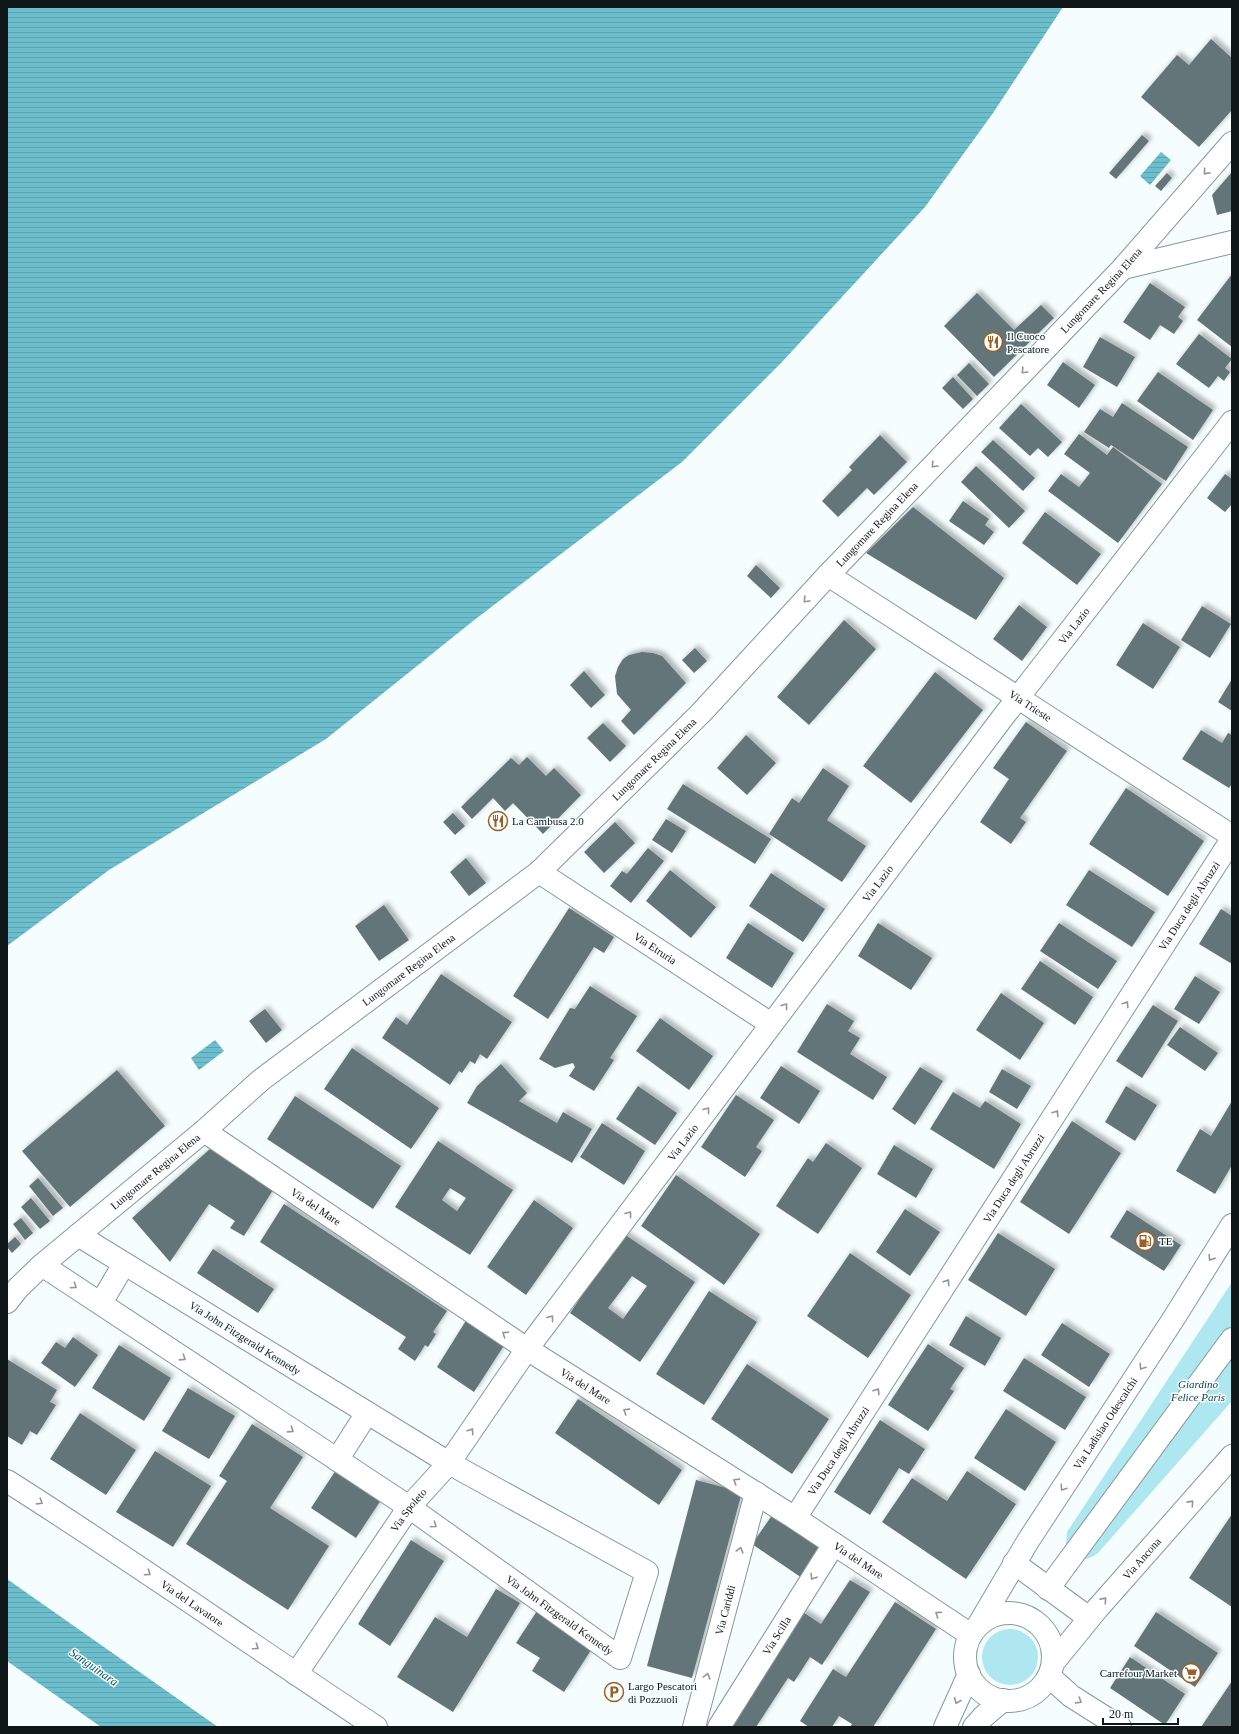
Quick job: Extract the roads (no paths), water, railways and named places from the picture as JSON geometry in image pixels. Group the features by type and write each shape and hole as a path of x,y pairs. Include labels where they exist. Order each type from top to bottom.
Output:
{"street":[{"name":"Lungomare Regina Elena","path":"7,1302 18,1288 42,1265 204,1131 261,1080 539,872 701,713 828,575 1123,268 1232,143"},
{"path":"1123,268 1232,242"},
{"name":"Via Lazio","path":"527,1349 1018,697 1232,422"},
{"name":"Via Trieste","path":"828,575 1232,836"},
{"name":"Via Duca degli Abruzzi","path":"795,1518 1232,839"},
{"name":"Via Etruria","path":"539,872 771,1024"},
{"name":"Via del Mare","path":"204,1131 527,1349 756,1493 834,1544 975,1629"},
{"name":"Via Ladislao Odescalchi","path":"975,1629 1014,1563 1174,1318 1232,1225"},
{"name":"Via John Fitzgerald Kennedy","path":"42,1265 409,1507 620,1658 647,1572 449,1463 78,1236"},
{"path":"100,1304 124,1264"},
{"path":"1048,1589 1232,1339"},
{"name":"Via Spoleto","path":"296,1674 409,1507 449,1463 527,1349"},
{"path":"337,1460 367,1413"},
{"name":"Via Ancona","path":"1051,1669 1089,1618 1232,1456"},
{"name":"Via del Lavatore","path":"7,1481 82,1528 376,1727"},
{"name":"Via Cariddi","path":"694,1727 756,1493"},
{"name":"Via Scilla","path":"719,1727 834,1544"},
{"path":"1014,1563 1089,1618"},
{"path":"1005,1613 1019,1614 1031,1618 1043,1629 1049,1639 1052,1650 1051,1669 1042,1685 1035,1693 1022,1699 1003,1700 987,1695 977,1687 969,1674 965,1662 965,1650 975,1629 992,1616 1005,1613"},
{"path":"1051,1669 1071,1696 1120,1727"},
{"path":"945,1727 969,1674"},
{"path":"974,1727 1003,1700"}],"water":[{"path":"7,7 1063,7 993,113 925,207 782,362 682,462 473,621 326,739 109,870 7,946"},
{"path":"1161,152 1171,160 1150,185 1140,176"},
{"path":"215,1040 224,1051 199,1070 191,1058"},
{"name":"Sanguinara","path":"7,1579 218,1727 101,1727 7,1661"}],"place":[{"name":"Il Cuoco Pescatore","path":"993,342"},
{"name":"La Cambusa 2.0","path":"498,821"},
{"name":"TE","path":"1145,1241"},
{"name":"Carrefour Market","path":"1191,1673"},
{"name":"Largo Pescatori di Pozzuoli","path":"614,1692"}],"park label":[{"name":"Giardino Felice Paris","path":"1198,1390"}]}
